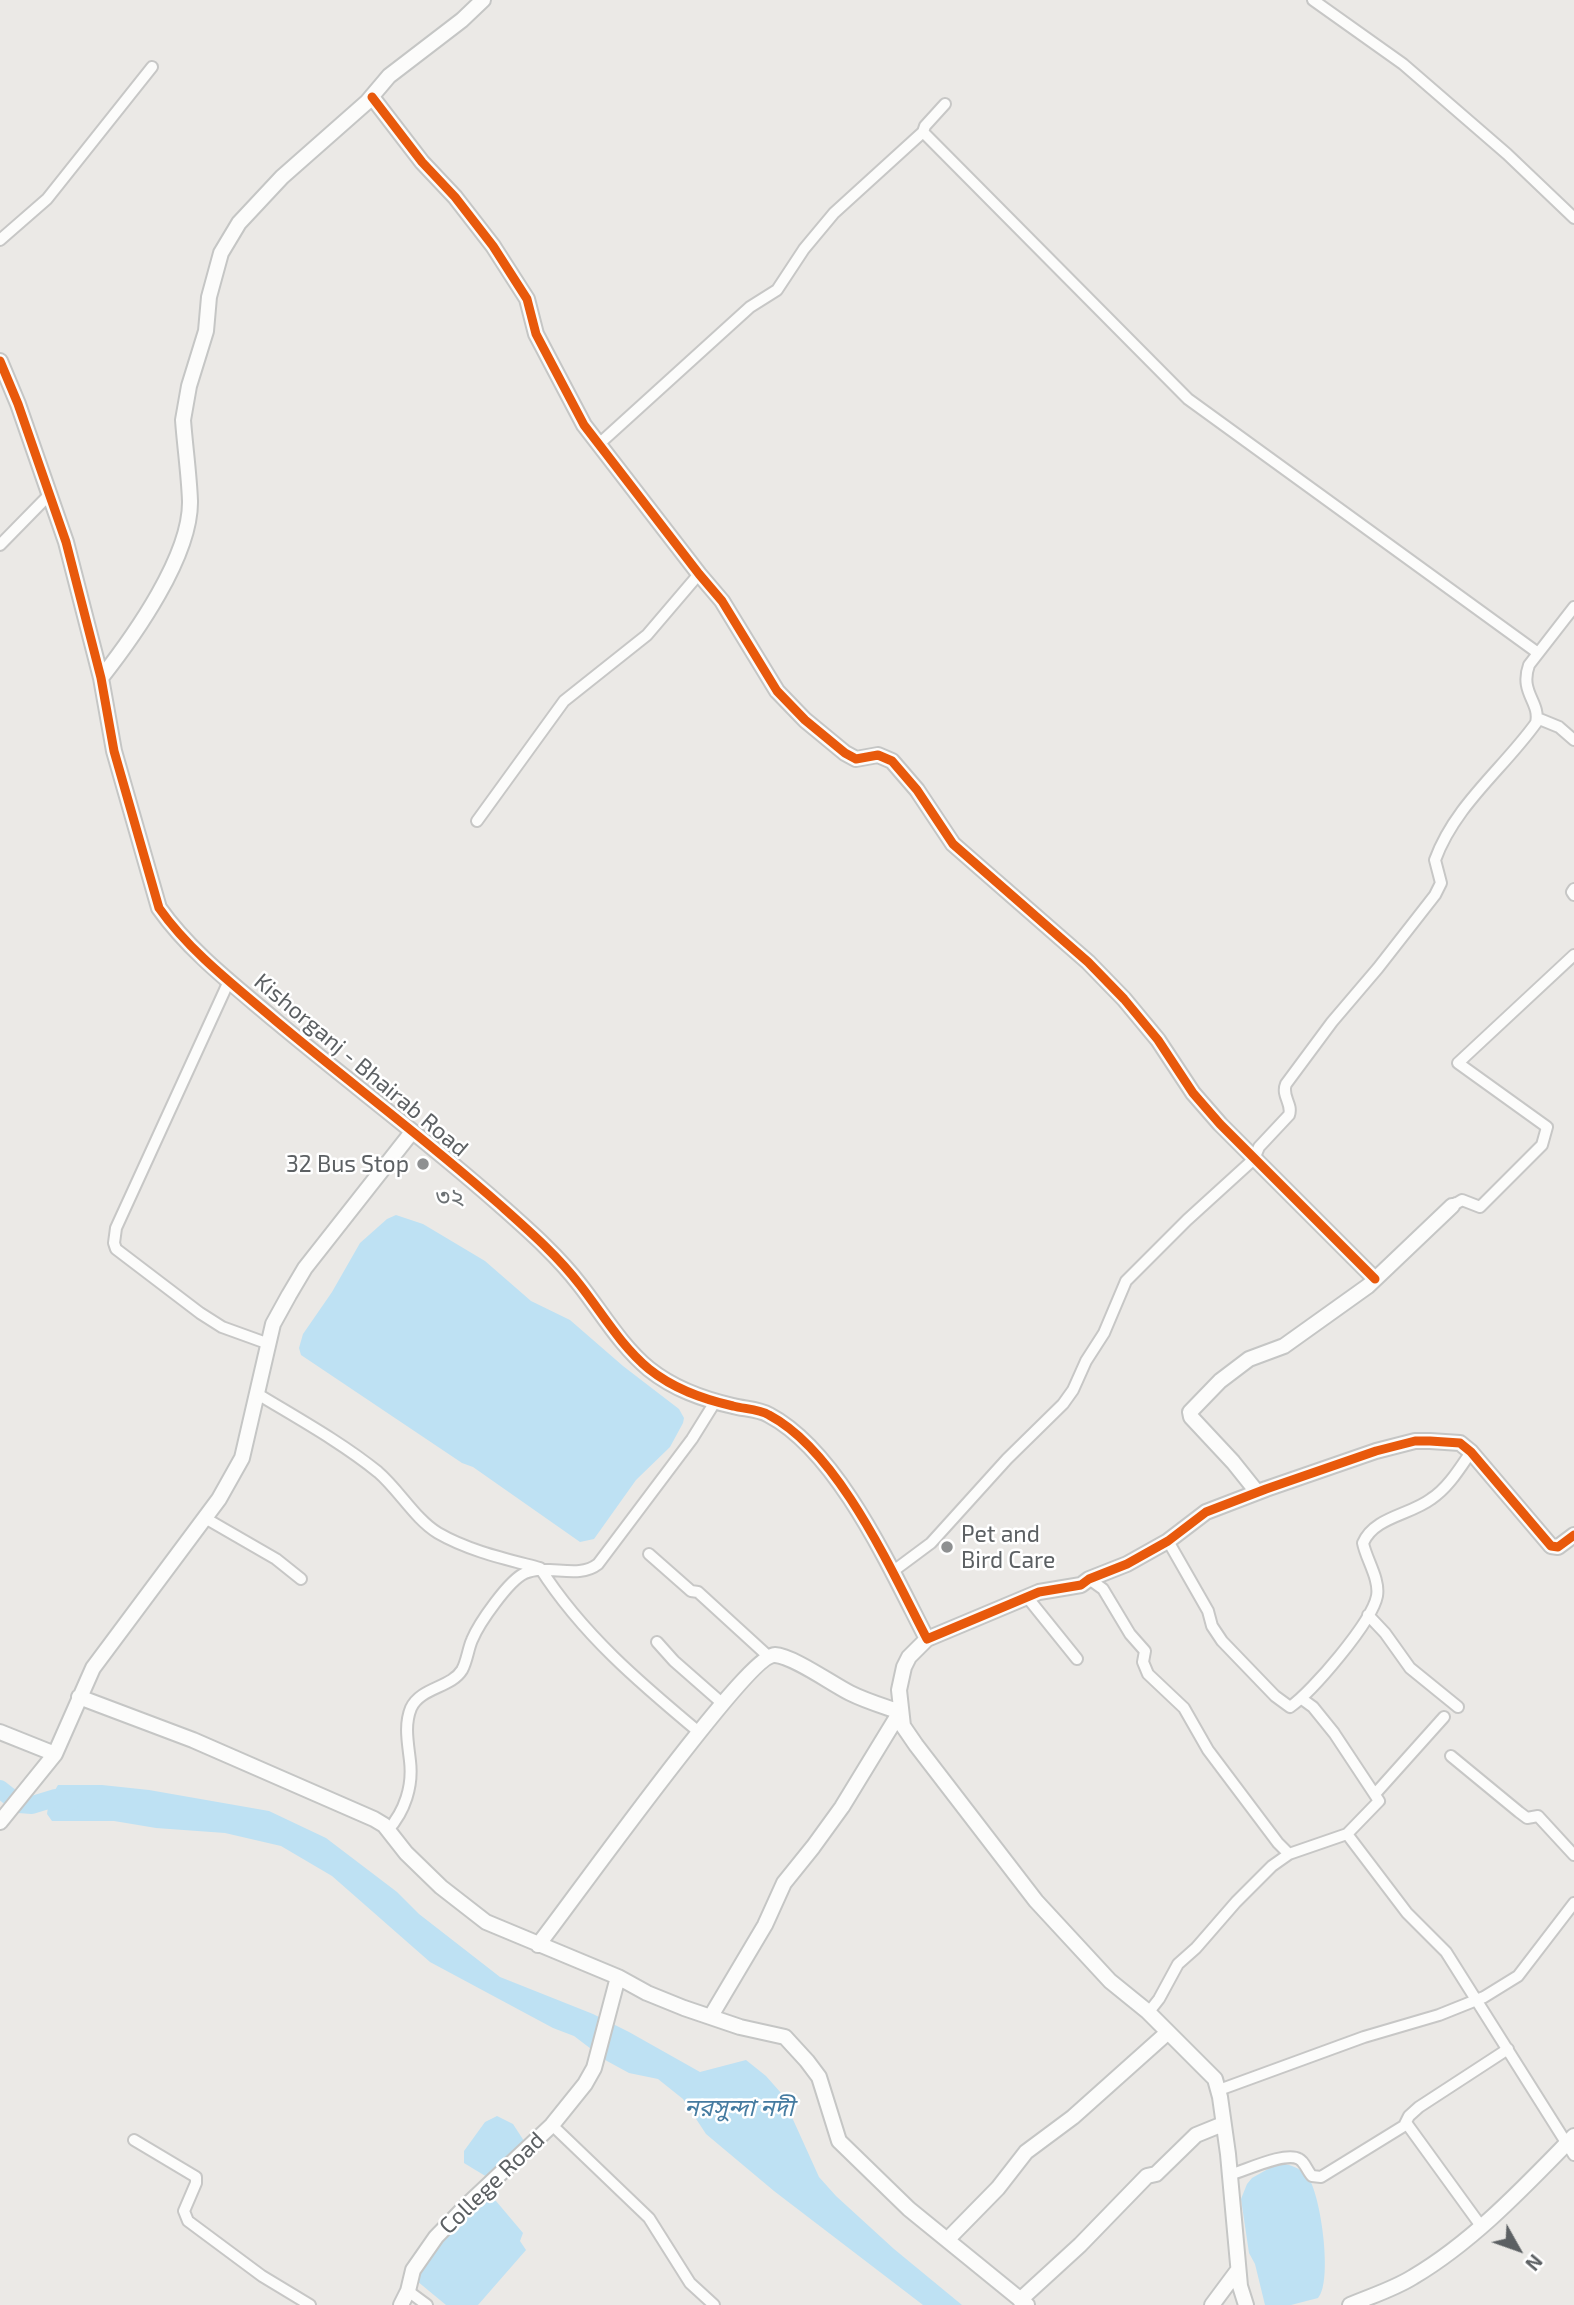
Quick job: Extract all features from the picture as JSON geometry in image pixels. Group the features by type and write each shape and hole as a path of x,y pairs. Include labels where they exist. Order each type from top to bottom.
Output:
{"street":[{"path":"101,678 151,607 182,542 190,501 184,411 191,377 206,331 209,297 221,253 239,223 282,177 372,97 389,76 462,20 483,0"},
{"path":"1313,0 1403,64 1507,154 1574,218"},
{"path":"0,240 47,199 152,67"},
{"path":"372,97 422,162 494,246 527,299 536,334 584,425 722,601 777,691 804,720 851,757 861,759 878,754 892,761 917,790 953,844 1062,938 1124,999 1158,1040 1194,1093 1254,1159 1375,1279"},
{"path":"599,444 750,307 777,290 804,249 834,213 923,132 925,125 945,104"},
{"path":"923,132 1188,399 1538,653"},
{"name":"Kishorganj - Bhairab Road","path":"0,361 18,404 77,580 101,678 114,751 159,908 173,928 229,981 498,1204 563,1265 614,1332 645,1366 676,1387 715,1402 765,1412 788,1425 836,1479 892,1573 927,1639"},
{"path":"0,545 49,495"},
{"path":"477,821 564,701 647,635 699,574"},
{"path":"1574,607 1529,665 1525,676 1529,699 1538,718 1559,727 1574,740"},
{"path":"892,1573 931,1544 1007,1459 1063,1404 1107,1326 1129,1278 1254,1159 1259,1147 1290,1112 1285,1094 1286,1084 1332,1022 1435,895 1441,883 1435,860 1448,833 1476,793 1538,718"},
{"path":"1574,889 1574,895"},
{"path":"1257,1492 1191,1417 1190,1412 1220,1381 1248,1359 1284,1346 1368,1286 1454,1204 1462,1199 1480,1207 1542,1145 1547,1127 1458,1063 1574,954"},
{"path":"229,981 116,1228 114,1243 116,1249 200,1313 222,1327 269,1344"},
{"path":"0,1822 51,1759 93,1668 219,1499 242,1458 273,1324 305,1268 412,1132"},
{"path":"256,1393 379,1473 422,1519 440,1534 488,1553 540,1568 586,1570 598,1564 692,1439 715,1402"},
{"path":"1245,2305 1238,2270 1219,2090 1215,2079 1148,2013 1110,1981 1036,1901 916,1745 903,1726 900,1712 899,1690 904,1667 909,1657 927,1639 1038,1592 1081,1585 1168,1541 1206,1512 1376,1451 1415,1441 1460,1443 1471,1452 1551,1546 1558,1547 1574,1535"},
{"path":"1168,1541 1222,1641 1290,1707 1301,1699 1346,1647 1368,1615 1377,1595 1376,1583 1363,1543 1367,1534 1390,1518 1434,1498 1471,1452"},
{"path":"205,1518 276,1559 302,1579"},
{"path":"649,1554 691,1591 698,1592 768,1656"},
{"path":"540,1568 557,1595 589,1634 700,1733"},
{"path":"387,1830 405,1804 411,1775 406,1737 407,1721 413,1704 426,1692 460,1673 473,1639 491,1609 519,1576 540,1568"},
{"path":"1089,1579 1103,1589 1130,1634 1142,1646 1145,1651 1143,1662 1148,1674 1184,1708 1208,1750 1289,1854"},
{"path":"1027,1597 1077,1659"},
{"path":"1368,1615 1385,1633 1410,1668 1458,1707"},
{"path":"657,1643 723,1704"},
{"path":"538,1945 628,1823 723,1704 768,1656 791,1660 852,1695 900,1712"},
{"path":"79,1697 193,1740 374,1819 441,1887 486,1922 618,1977 647,1993 740,2027 785,2038 807,2060 819,2077 839,2141 908,2209 1023,2302 1147,2176 1156,2174 1196,2136 1223,2124"},
{"path":"1148,2013 1178,1964 1196,1948 1258,1878 1289,1854 1347,1834 1377,1806 1379,1801 1375,1794 1334,1733 1312,1707 1301,1699"},
{"path":"711,2016 765,1925 784,1883 842,1807 900,1712"},
{"path":"1375,1794 1444,1717"},
{"path":"0,1732 51,1759"},
{"path":"1451,1756 1527,1818 1538,1816 1574,1855"},
{"path":"1347,1834 1407,1913 1446,1952 1571,2145 1460,2244 1413,2278 1350,2305"},
{"path":"1219,2090 1364,2037 1478,2000 1507,1985 1518,1976 1574,1903"},
{"name":"College Road","path":"401,2305 413,2270 436,2237 552,2125 575,2098 594,2068 618,1977"},
{"path":"947,2240 998,2188 1026,2152 1073,2117 1167,2033"},
{"path":"1229,2175 1286,2157 1300,2159 1310,2174 1315,2178 1321,2177 1380,2143 1405,2124 1419,2107 1507,2049"},
{"path":"1405,2124 1415,2132 1481,2226"},
{"path":"552,2125 644,2213 690,2283 715,2305"},
{"path":"134,2140 196,2177 184,2211 188,2221 262,2276 310,2305"},
{"path":"1212,2305 1238,2270"},
{"path":"408,2291 427,2305"}],"water":[{"path":"396,1215 423,1224 485,1261 531,1301 570,1320 623,1366 679,1409 684,1418 683,1423 670,1447 636,1480 594,1539 580,1542 473,1467 462,1463 301,1355 299,1348 303,1334 332,1292 360,1243 387,1219"},
{"name":"নরসুন্দা নদী","path":"58,1785 102,1785 149,1790 269,1811 326,1838 397,1892 419,1914 500,1977 593,2014 700,2072 746,2060 781,2093 819,2177 894,2249 962,2305 923,2305 774,2191 706,2134 683,2099 658,2079 629,2073 607,2061 574,2036 553,2028 430,1962 332,1876 281,1846 225,1833 156,1828 114,1821 52,1821 47,1814 49,1800"},
{"path":"497,2116 513,2124 524,2141 487,2177 464,2163 464,2151 485,2122"},
{"path":"1285,2164 1303,2172 1313,2187 1324,2238 1325,2275 1318,2298 1291,2305 1265,2305 1255,2264 1249,2253 1241,2199 1252,2178 1275,2165"},
{"path":"488,2195 523,2233 520,2241 526,2250 478,2305 446,2305 417,2281 415,2271 442,2237"}],"waterway":[{"path":"0,1789 19,1804 32,1805 55,1798 71,1801"}],"cycle path":[{"path":"372,97 422,162 455,197 493,246 527,299 536,334 584,425 722,601 777,691 805,720 845,753 856,759 878,755 892,761 917,790 953,844 1088,962 1124,999 1158,1040 1193,1093 1220,1124 1375,1279"},
{"path":"0,361 18,404 66,542 101,678 114,751 159,908 199,954 229,981 444,1157 531,1233 571,1274 621,1340 649,1369 678,1388 722,1403 765,1413 794,1432 818,1456 861,1515 927,1639 1039,1592 1081,1585 1168,1541 1206,1512 1376,1451 1415,1441 1460,1443 1471,1452 1551,1546 1558,1547 1574,1535"}],"place":[{"name":"32 Bus Stop","path":"423,1164"},
{"name":"Pet and Bird Care","path":"947,1547"}],"district":[{"name":"৩২","path":"450,1197"}]}
